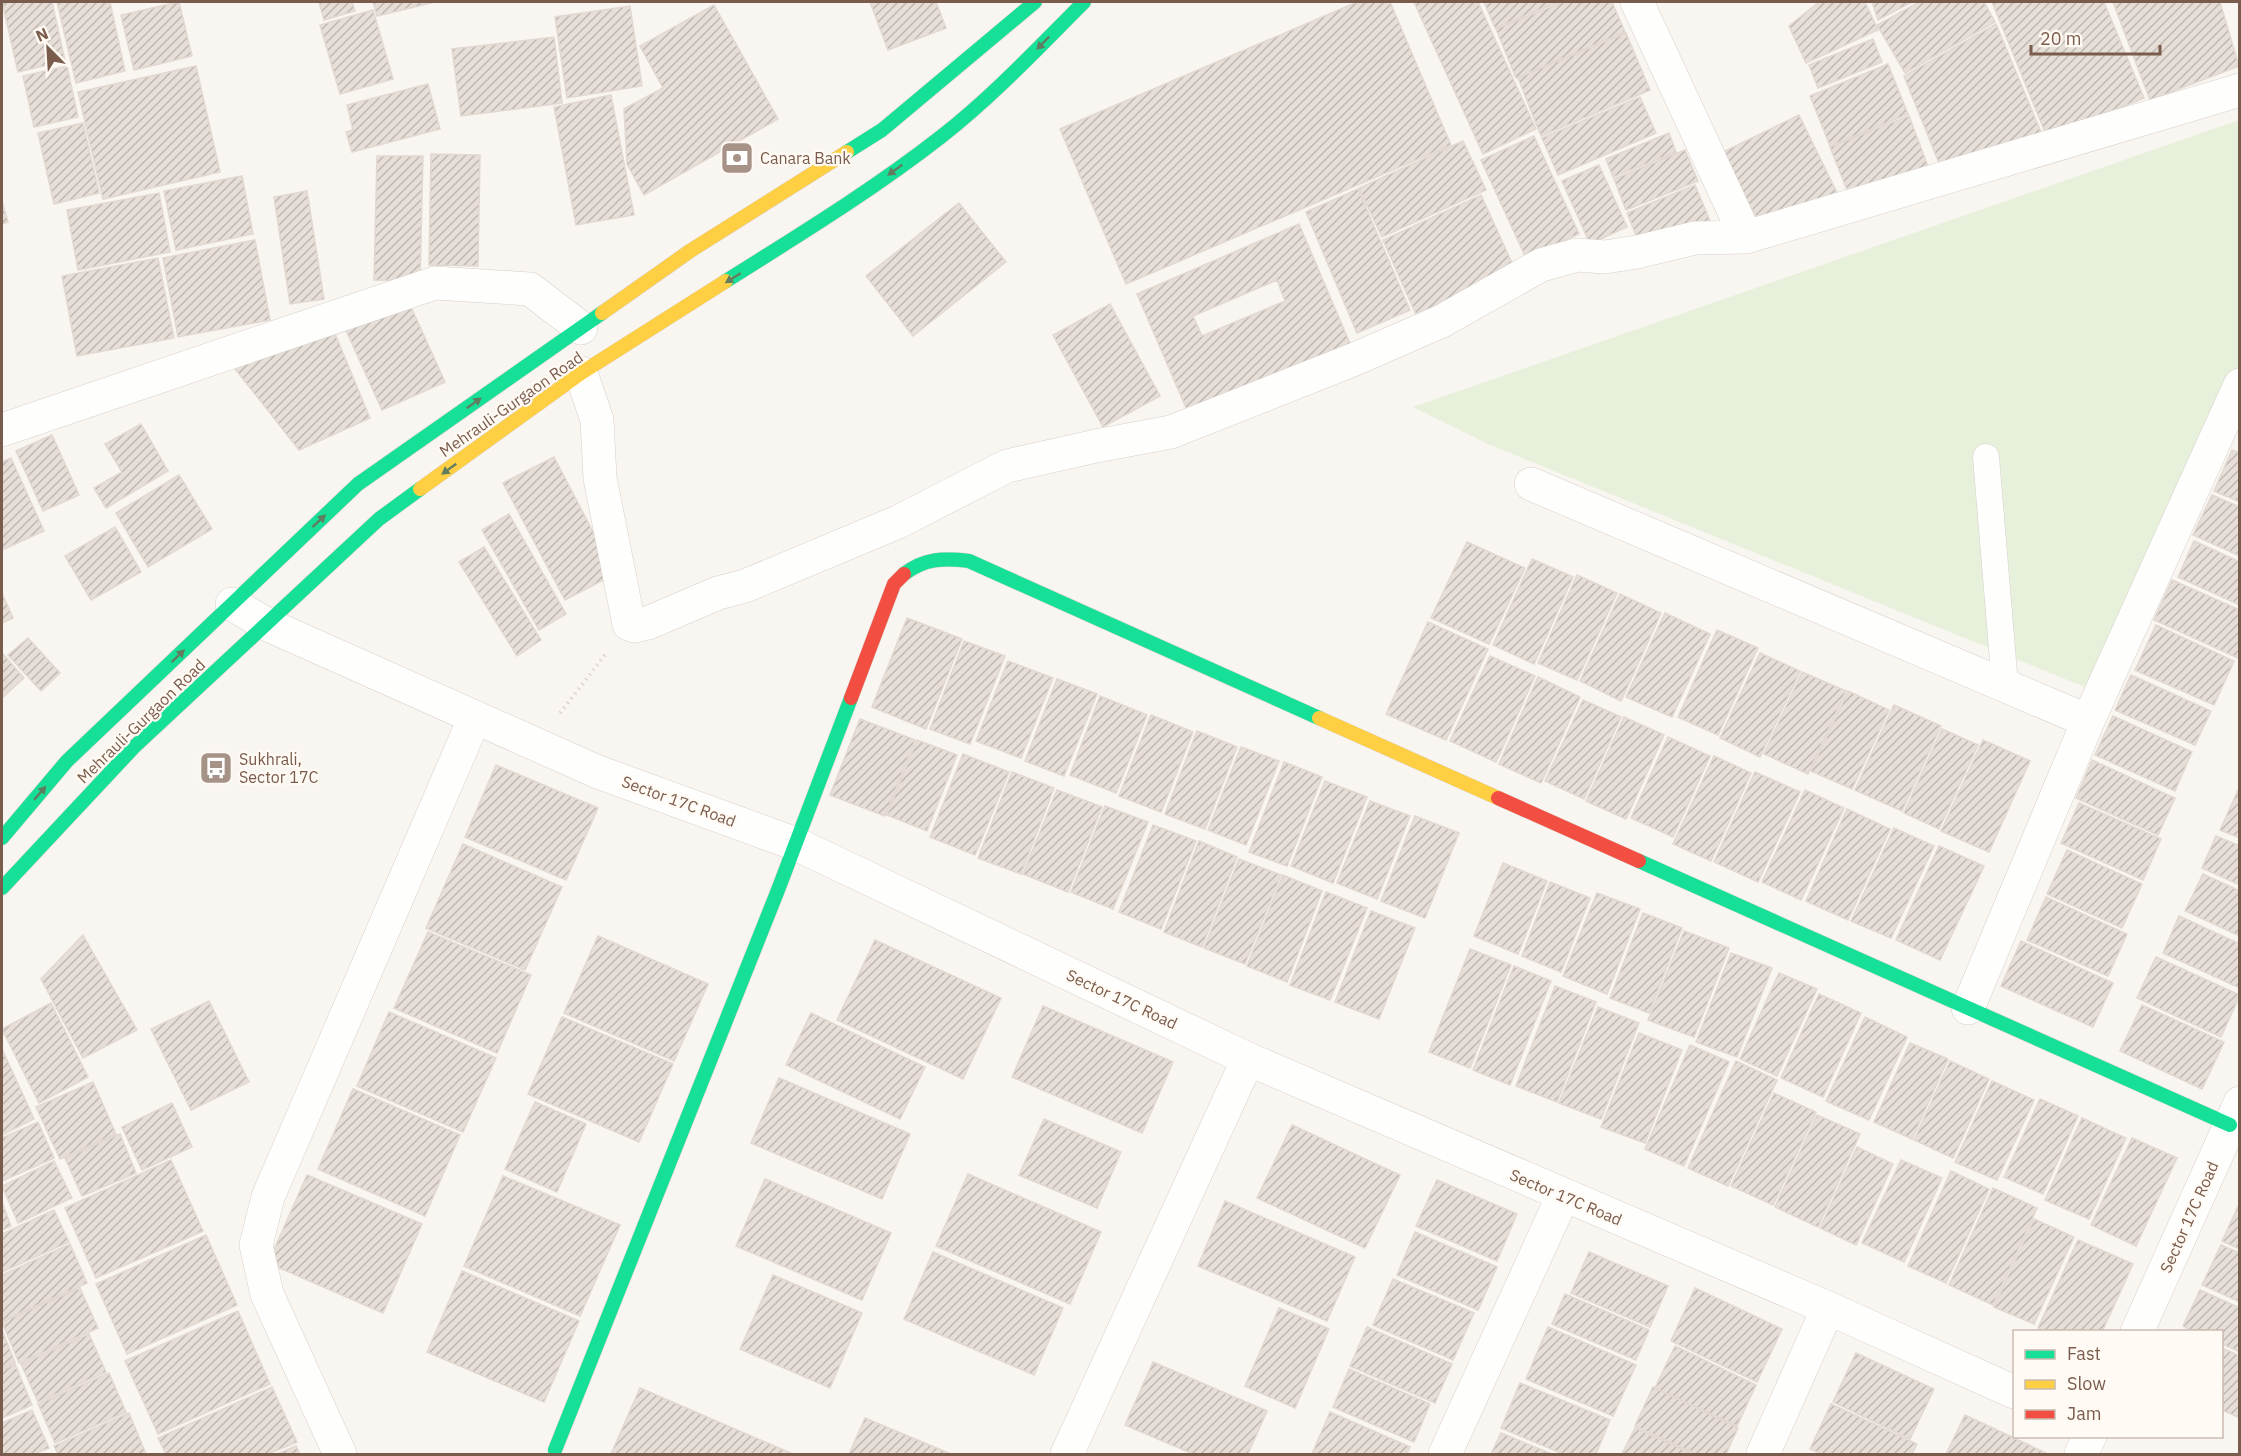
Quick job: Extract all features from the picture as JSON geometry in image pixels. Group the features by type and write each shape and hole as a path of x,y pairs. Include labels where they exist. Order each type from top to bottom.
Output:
{"main road":[{"name":"Mehrauli-Gurgaon Road","path":"2,838 67,761 358,484 690,251 882,130 1035,2"},
{"name":"Mehrauli-Gurgaon Road","path":"2,888 134,747 380,519 581,373 843,207 942,136 1018,69 1084,2"},
{"path":"555,1450 796,844 894,584 910,568 938,557 969,561 1968,1008 2235,1114"}],"street":[{"path":"1637,2 1746,237"},
{"path":"581,373 597,420 600,478 629,624 635,626 648,623 718,593 745,586 898,522 1007,466 1171,432 1355,360 1442,321 1541,265 1577,255 1605,256 1637,252 1695,238 1746,237 2240,90"},
{"path":"2,430 435,283 530,289 581,328"},
{"path":"1968,1008 2088,721 2240,385"},
{"path":"1531,484 2088,721"},
{"name":"Sector 17C Road","path":"232,604 266,624 598,772 796,844 1248,1059 1828,1308 2013,1392"},
{"path":"340,1455 267,1294 256,1245 268,1197 475,717"},
{"path":"1067,1455 1248,1059"},
{"name":"Sector 17C Road","path":"2138,1330 2235,1114"},
{"path":"1445,1455 1563,1196"},
{"path":"1763,1455 1828,1308"},
{"path":"2081,1455 2090,1438"}],"lane":[{"path":"1986,457 2005,685"}],"path":[{"path":"536,744 629,624"}],"green space":[{"path":"2239,120 2239,368 2097,692 1488,444 1413,407"}],"building":[{"path":"2,2 52,2 65,61 18,72"},
{"path":"57,2 110,2 125,71 76,83"},
{"path":"179,2 192,56 134,70 121,15"},
{"path":"319,2 352,2 355,11 324,20"},
{"path":"373,2 435,2 377,16"},
{"path":"870,2 936,2 946,28 888,50"},
{"path":"1357,2 1390,2 1451,145 1126,284 1060,129"},
{"path":"1414,2 1478,2 1536,129 1483,154"},
{"path":"1484,2 1558,2 1495,28"},
{"path":"1563,2 1612,2 1625,32 1516,78 1496,29"},
{"path":"1819,2 1865,2 1878,30 1806,63 1789,26"},
{"path":"1872,2 1912,2 1878,20"},
{"path":"1919,2 1984,2 1995,22 1905,73 1877,25"},
{"path":"1992,2 2104,2 2144,98 2047,137"},
{"path":"2113,2 2220,2 2239,66 2150,100"},
{"path":"714,5 778,119 644,195 627,164 624,109 663,88 640,46"},
{"path":"630,6 642,86 567,98 555,17"},
{"path":"373,10 393,79 340,94 320,25"},
{"path":"1996,24 2041,132 1943,173 1904,76"},
{"path":"1626,33 1650,90 1541,136 1518,78"},
{"path":"554,37 562,103 461,116 452,49"},
{"path":"1873,39 1882,62 1818,88 1809,65"},
{"path":"1888,64 1908,114 1830,146 1810,96"},
{"path":"67,66 78,117 34,127 23,76"},
{"path":"196,66 220,172 103,199 78,92"},
{"path":"428,84 440,129 352,152 346,132 353,130 347,105"},
{"path":"611,95 634,215 576,225 554,107"},
{"path":"1640,97 1656,133 1558,175 1542,138"},
{"path":"1799,115 1838,195 1763,228 1719,154"},
{"path":"1909,116 1929,169 1851,200 1830,147"},
{"path":"83,123 99,193 54,204 38,133"},
{"path":"1669,133 1676,152 1613,177 1606,159"},
{"path":"1534,136 1579,234 1526,258 1481,160"},
{"path":"1463,141 1486,190 1382,237 1359,188"},
{"path":"1685,150 1698,181 1626,210 1614,179"},
{"path":"431,154 480,155 478,266 429,265"},
{"path":"377,156 423,156 420,281 374,280"},
{"path":"1599,165 1627,227 1590,244 1562,181"},
{"path":"242,176 253,234 176,250 164,191"},
{"path":"1695,185 1713,228 1639,243 1627,213"},
{"path":"1358,189 1410,310 1357,333 1306,212"},
{"path":"307,191 324,299 290,304 274,197"},
{"path":"159,193 170,252 78,270 67,210"},
{"path":"1481,195 1517,274 1418,319 1383,240"},
{"path":"2,201 8,222 2,224"},
{"path":"959,203 1006,262 913,336 866,276"},
{"path":"1299,224 1352,348 1190,417 1137,294","holes":["1277,280 1285,301 1202,336 1193,316"]},
{"path":"255,240 270,320 178,337 163,258"},
{"path":"158,258 174,338 77,356 62,276"},
{"path":"407,298 445,382 382,410 344,326"},
{"path":"1110,304 1160,396 1103,427 1053,335"},
{"path":"331,324 370,418 299,450 232,365"},
{"path":"141,424 168,471 106,508 94,488 122,472 105,444"},
{"path":"52,435 79,495 43,511 16,451"},
{"path":"2232,450 2240,453 2240,502 2214,491"},
{"path":"554,457 615,574 565,600 503,483"},
{"path":"11,458 44,531 2,550 2,462"},
{"path":"179,475 212,529 148,567 116,513"},
{"path":"2212,495 2240,507 2240,556 2193,535"},
{"path":"509,514 566,614 539,630 482,530"},
{"path":"115,527 141,572 91,600 65,556"},
{"path":"2194,541 2240,562 2240,605 2178,577"},
{"path":"1467,542 1525,568 1489,644 1431,618"},
{"path":"484,547 541,640 517,656 459,562"},
{"path":"1532,559 1573,577 1534,664 1493,645"},
{"path":"1577,575 1617,593 1577,680 1538,663"},
{"path":"2172,580 2240,610 2240,659 2154,620"},
{"path":"2,593 13,618 2,623"},
{"path":"1620,594 1661,613 1621,701 1580,681"},
{"path":"1665,613 1710,634 1672,717 1626,697"},
{"path":"907,618 962,639 926,729 872,707"},
{"path":"1428,622 1488,649 1446,740 1386,714"},
{"path":"2156,625 2234,661 2214,705 2135,670"},
{"path":"1717,630 1758,648 1718,735 1678,717"},
{"path":"28,638 60,673 41,691 8,655"},
{"path":"964,641 1005,656 970,744 930,729"},
{"path":"2,653 24,678 2,698"},
{"path":"1760,653 1800,671 1760,757 1720,738"},
{"path":"1490,656 1535,676 1496,762 1450,741"},
{"path":"1008,661 1053,678 1021,758 976,741"},
{"path":"1802,672 1846,691 1808,774 1764,754"},
{"path":"2131,675 2211,711 2195,745 2115,710"},
{"path":"1538,677 1580,697 1541,783 1499,764"},
{"path":"1057,679 1097,694 1064,776 1025,761"},
{"path":"1848,691 1889,710 1852,789 1811,771"},
{"path":"1100,696 1147,715 1116,793 1070,775"},
{"path":"1583,700 1621,717 1584,799 1545,781"},
{"path":"1894,705 1941,726 1902,811 1855,790"},
{"path":"1151,715 1193,732 1161,812 1119,796"},
{"path":"2113,716 2192,752 2175,791 2095,755"},
{"path":"1624,717 1664,735 1626,819 1586,801"},
{"path":"860,719 915,740 885,816 830,795"},
{"path":"1942,729 1978,745 1939,829 1904,813"},
{"path":"1197,731 1237,747 1205,829 1165,814"},
{"path":"1668,737 1710,756 1673,837 1631,818"},
{"path":"917,740 957,755 927,831 887,815"},
{"path":"1983,740 2030,761 1989,852 1941,831"},
{"path":"1241,747 1279,761 1246,845 1208,830"},
{"path":"963,754 1009,772 975,855 930,837"},
{"path":"1714,756 1751,773 1711,861 1673,844"},
{"path":"2092,760 2175,798 2158,835 2076,798"},
{"path":"1284,762 1322,777 1287,866 1249,852"},
{"path":"496,765 598,808 566,880 465,837"},
{"path":"1012,772 1054,788 1021,874 978,858"},
{"path":"1755,772 1800,792 1758,882 1714,862"},
{"path":"1325,781 1367,797 1333,883 1291,866"},
{"path":"2240,789 2240,838 2220,830"},
{"path":"1057,790 1102,807 1068,892 1023,874"},
{"path":"1805,790 1844,808 1801,900 1762,882"},
{"path":"1370,801 1410,816 1377,899 1337,883"},
{"path":"2079,803 2161,839 2143,880 2061,843"},
{"path":"1105,806 1148,822 1113,909 1071,892"},
{"path":"1847,809 1890,829 1848,920 1806,901"},
{"path":"1415,816 1459,833 1425,918 1381,901"},
{"path":"1153,825 1196,841 1161,929 1119,912"},
{"path":"1894,828 1934,846 1891,938 1851,921"},
{"path":"2216,836 2240,846 2240,885 2202,868"},
{"path":"1199,841 1237,857 1202,947 1164,932"},
{"path":"463,844 562,887 525,970 426,928"},
{"path":"1939,846 1984,866 1940,960 1896,940"},
{"path":"2067,850 2142,884 2122,928 2047,894"},
{"path":"1239,859 1281,875 1245,964 1204,948"},
{"path":"1503,863 1547,881 1518,954 1474,936"},
{"path":"2203,874 2240,891 2240,936 2185,911"},
{"path":"1283,875 1322,891 1287,982 1247,966"},
{"path":"1550,882 1590,898 1561,972 1522,956"},
{"path":"1326,892 1367,908 1330,1000 1290,985"},
{"path":"1597,893 1640,909 1607,994 1563,976"},
{"path":"2046,897 2127,934 2108,976 2027,940"},
{"path":"1371,911 1415,928 1379,1019 1335,1002"},
{"path":"1643,913 1682,928 1649,1013 1610,998"},
{"path":"2179,916 2240,944 2240,988 2163,953"},
{"path":"1684,931 1729,948 1694,1037 1648,1020"},
{"path":"428,932 531,975 497,1053 394,1008"},
{"path":"83,935 137,1030 83,1058 41,979"},
{"path":"598,936 708,984 674,1061 564,1013"},
{"path":"875,940 1001,998 963,1079 837,1020"},
{"path":"2021,941 2113,983 2093,1027 2001,986"},
{"path":"1470,949 1511,965 1470,1068 1429,1052"},
{"path":"1731,953 1772,968 1737,1057 1696,1042"},
{"path":"2156,957 2240,995 2221,1037 2137,998"},
{"path":"1514,966 1551,981 1510,1085 1473,1070"},
{"path":"1779,973 1817,989 1777,1076 1740,1059"},
{"path":"1555,986 1596,1002 1557,1102 1516,1086"},
{"path":"1819,994 1861,1013 1823,1097 1781,1078"},
{"path":"209,1001 249,1082 191,1110 151,1029"},
{"path":"51,1003 88,1077 39,1103 2,1029"},
{"path":"2142,1005 2224,1042 2202,1089 2120,1051"},
{"path":"1043,1006 1173,1062 1142,1133 1012,1077"},
{"path":"1598,1007 1639,1023 1601,1119 1559,1103"},
{"path":"389,1012 496,1058 463,1132 357,1086"},
{"path":"811,1013 925,1067 900,1119 786,1065"},
{"path":"562,1017 673,1064 639,1142 528,1094"},
{"path":"1865,1017 1907,1037 1869,1120 1826,1101"},
{"path":"1639,1033 1682,1050 1645,1143 1601,1127"},
{"path":"1910,1043 1948,1059 1912,1139 1874,1122"},
{"path":"1690,1045 1729,1062 1684,1166 1645,1149"},
{"path":"2,1049 34,1119 2,1135"},
{"path":"1736,1061 1777,1080 1728,1186 1688,1168"},
{"path":"1950,1061 1989,1079 1953,1158 1914,1140"},
{"path":"779,1078 910,1134 882,1199 751,1143"},
{"path":"1992,1081 2034,1100 1997,1180 1955,1162"},
{"path":"93,1082 116,1134 60,1159 36,1107"},
{"path":"353,1089 460,1135 425,1216 318,1169"},
{"path":"1774,1093 1816,1112 1773,1205 1731,1186"},
{"path":"2040,1099 2078,1116 2043,1194 2004,1177"},
{"path":"535,1102 586,1124 557,1192 505,1169"},
{"path":"172,1103 192,1147 142,1170 122,1127"},
{"path":"1817,1115 1860,1134 1818,1227 1775,1207"},
{"path":"2082,1118 2126,1138 2089,1219 2045,1200"},
{"path":"1044,1119 1121,1152 1097,1208 1019,1175"},
{"path":"38,1122 54,1158 2,1181 2,1138"},
{"path":"1292,1125 1400,1175 1365,1248 1257,1198"},
{"path":"120,1134 136,1173 82,1196 65,1158"},
{"path":"2132,1138 2177,1158 2136,1246 2091,1225"},
{"path":"1857,1147 1893,1164 1856,1245 1820,1228"},
{"path":"171,1160 203,1231 96,1278 65,1208"},
{"path":"1901,1160 1942,1178 1904,1262 1862,1243"},
{"path":"54,1161 72,1198 18,1223 2,1186"},
{"path":"1951,1171 1989,1189 1946,1283 1908,1266"},
{"path":"968,1174 1101,1232 1070,1304 936,1246"},
{"path":"307,1175 422,1224 383,1313 268,1263"},
{"path":"503,1176 620,1225 580,1316 464,1266"},
{"path":"765,1179 891,1233 862,1300 736,1246"},
{"path":"1437,1180 1517,1214 1497,1261 1416,1226"},
{"path":"1993,1188 2037,1208 1993,1305 1949,1285"},
{"path":"1225,1201 1355,1257 1327,1321 1198,1266"},
{"path":"2,1202 11,1226 2,1230"},
{"path":"2240,1202 2240,1249 2222,1241"},
{"path":"54,1210 69,1242 2,1272 2,1234"},
{"path":"2034,1219 2074,1237 2034,1324 1994,1307"},
{"path":"1415,1232 1497,1267 1478,1310 1397,1275"},
{"path":"206,1235 237,1305 127,1354 96,1284"},
{"path":"2078,1240 2133,1264 2103,1330 2042,1330 2038,1328"},
{"path":"70,1244 87,1283 2,1321 2,1275"},
{"path":"2221,1245 2240,1253 2240,1302 2202,1285"},
{"path":"933,1252 1063,1308 1034,1375 904,1319"},
{"path":"1589,1252 1668,1286 1650,1327 1571,1293"},
{"path":"462,1271 579,1321 544,1402 427,1352"},
{"path":"773,1275 862,1313 830,1388 740,1349"},
{"path":"1393,1279 1474,1313 1453,1360 1373,1325"},
{"path":"80,1288 98,1328 19,1363 2,1322"},
{"path":"1695,1288 1782,1329 1757,1382 1671,1341"},
{"path":"2200,1290 2240,1308 2240,1352 2223,1344 2223,1330 2190,1330 2183,1326"},
{"path":"1565,1294 1649,1330 1636,1360 1552,1324"},
{"path":"1279,1308 1329,1329 1295,1408 1245,1386"},
{"path":"238,1311 270,1384 158,1434 125,1361"},
{"path":"1367,1327 1452,1364 1435,1403 1350,1366"},
{"path":"1548,1327 1636,1365 1613,1416 1526,1379"},
{"path":"2,1330 15,1362 2,1368"},
{"path":"89,1334 106,1372 38,1402 21,1364"},
{"path":"1675,1346 1756,1385 1737,1426 1655,1388"},
{"path":"2223,1348 2240,1356 2240,1418 2223,1410"},
{"path":"1856,1353 1934,1389 1910,1439 1833,1402"},
{"path":"1153,1362 1267,1411 1248,1454 1193,1454 1125,1425"},
{"path":"15,1364 32,1405 2,1418 2,1370"},
{"path":"1349,1369 1430,1404 1414,1442 1333,1407"},
{"path":"109,1373 126,1412 55,1443 38,1404"},
{"path":"1520,1383 1610,1420 1596,1454 1563,1454 1501,1428"},
{"path":"272,1387 297,1442 268,1454 166,1454 158,1438"},
{"path":"1653,1387 1738,1428 1726,1454 1696,1454 1635,1426"},
{"path":"640,1388 793,1454 611,1454"},
{"path":"1831,1404 1917,1444 1912,1454 1822,1454 1810,1449"},
{"path":"32,1410 49,1448 34,1454 2,1454 2,1423"},
{"path":"1330,1412 1410,1447 1407,1454 1312,1454"},
{"path":"129,1413 146,1454 58,1454 54,1446"},
{"path":"1965,1415 2048,1454 1946,1454"},
{"path":"865,1418 951,1454 849,1454"},
{"path":"1635,1428 1693,1454 1622,1454"},
{"path":"1501,1433 1552,1454 1491,1454"},
{"path":"296,1446 300,1454 277,1454"}],"traffic: fast":[{"path":"847,152 882,130 1035,2"},
{"path":"726,281 863,193 942,136 997,88 1084,2"},
{"path":"2,838 67,761 358,484 602,313"},
{"path":"2,888 134,747 379,519 420,489"},
{"path":"904,574 919,565 935,560 969,561 1319,718"},
{"path":"555,1450 778,890 851,698"},
{"path":"1639,861 2230,1125"}],"traffic: slow":[{"path":"602,313 690,251 847,152"},
{"path":"420,489 581,373 726,281"},
{"path":"1319,718 1498,798"}],"traffic: jam":[{"path":"851,698 894,584 904,574"},
{"path":"1498,798 1639,861"}],"place":[{"name":"Canara Bank","path":"737,158"},
{"name":"Sukhrali, Sector 17C","path":"216,768"}]}
